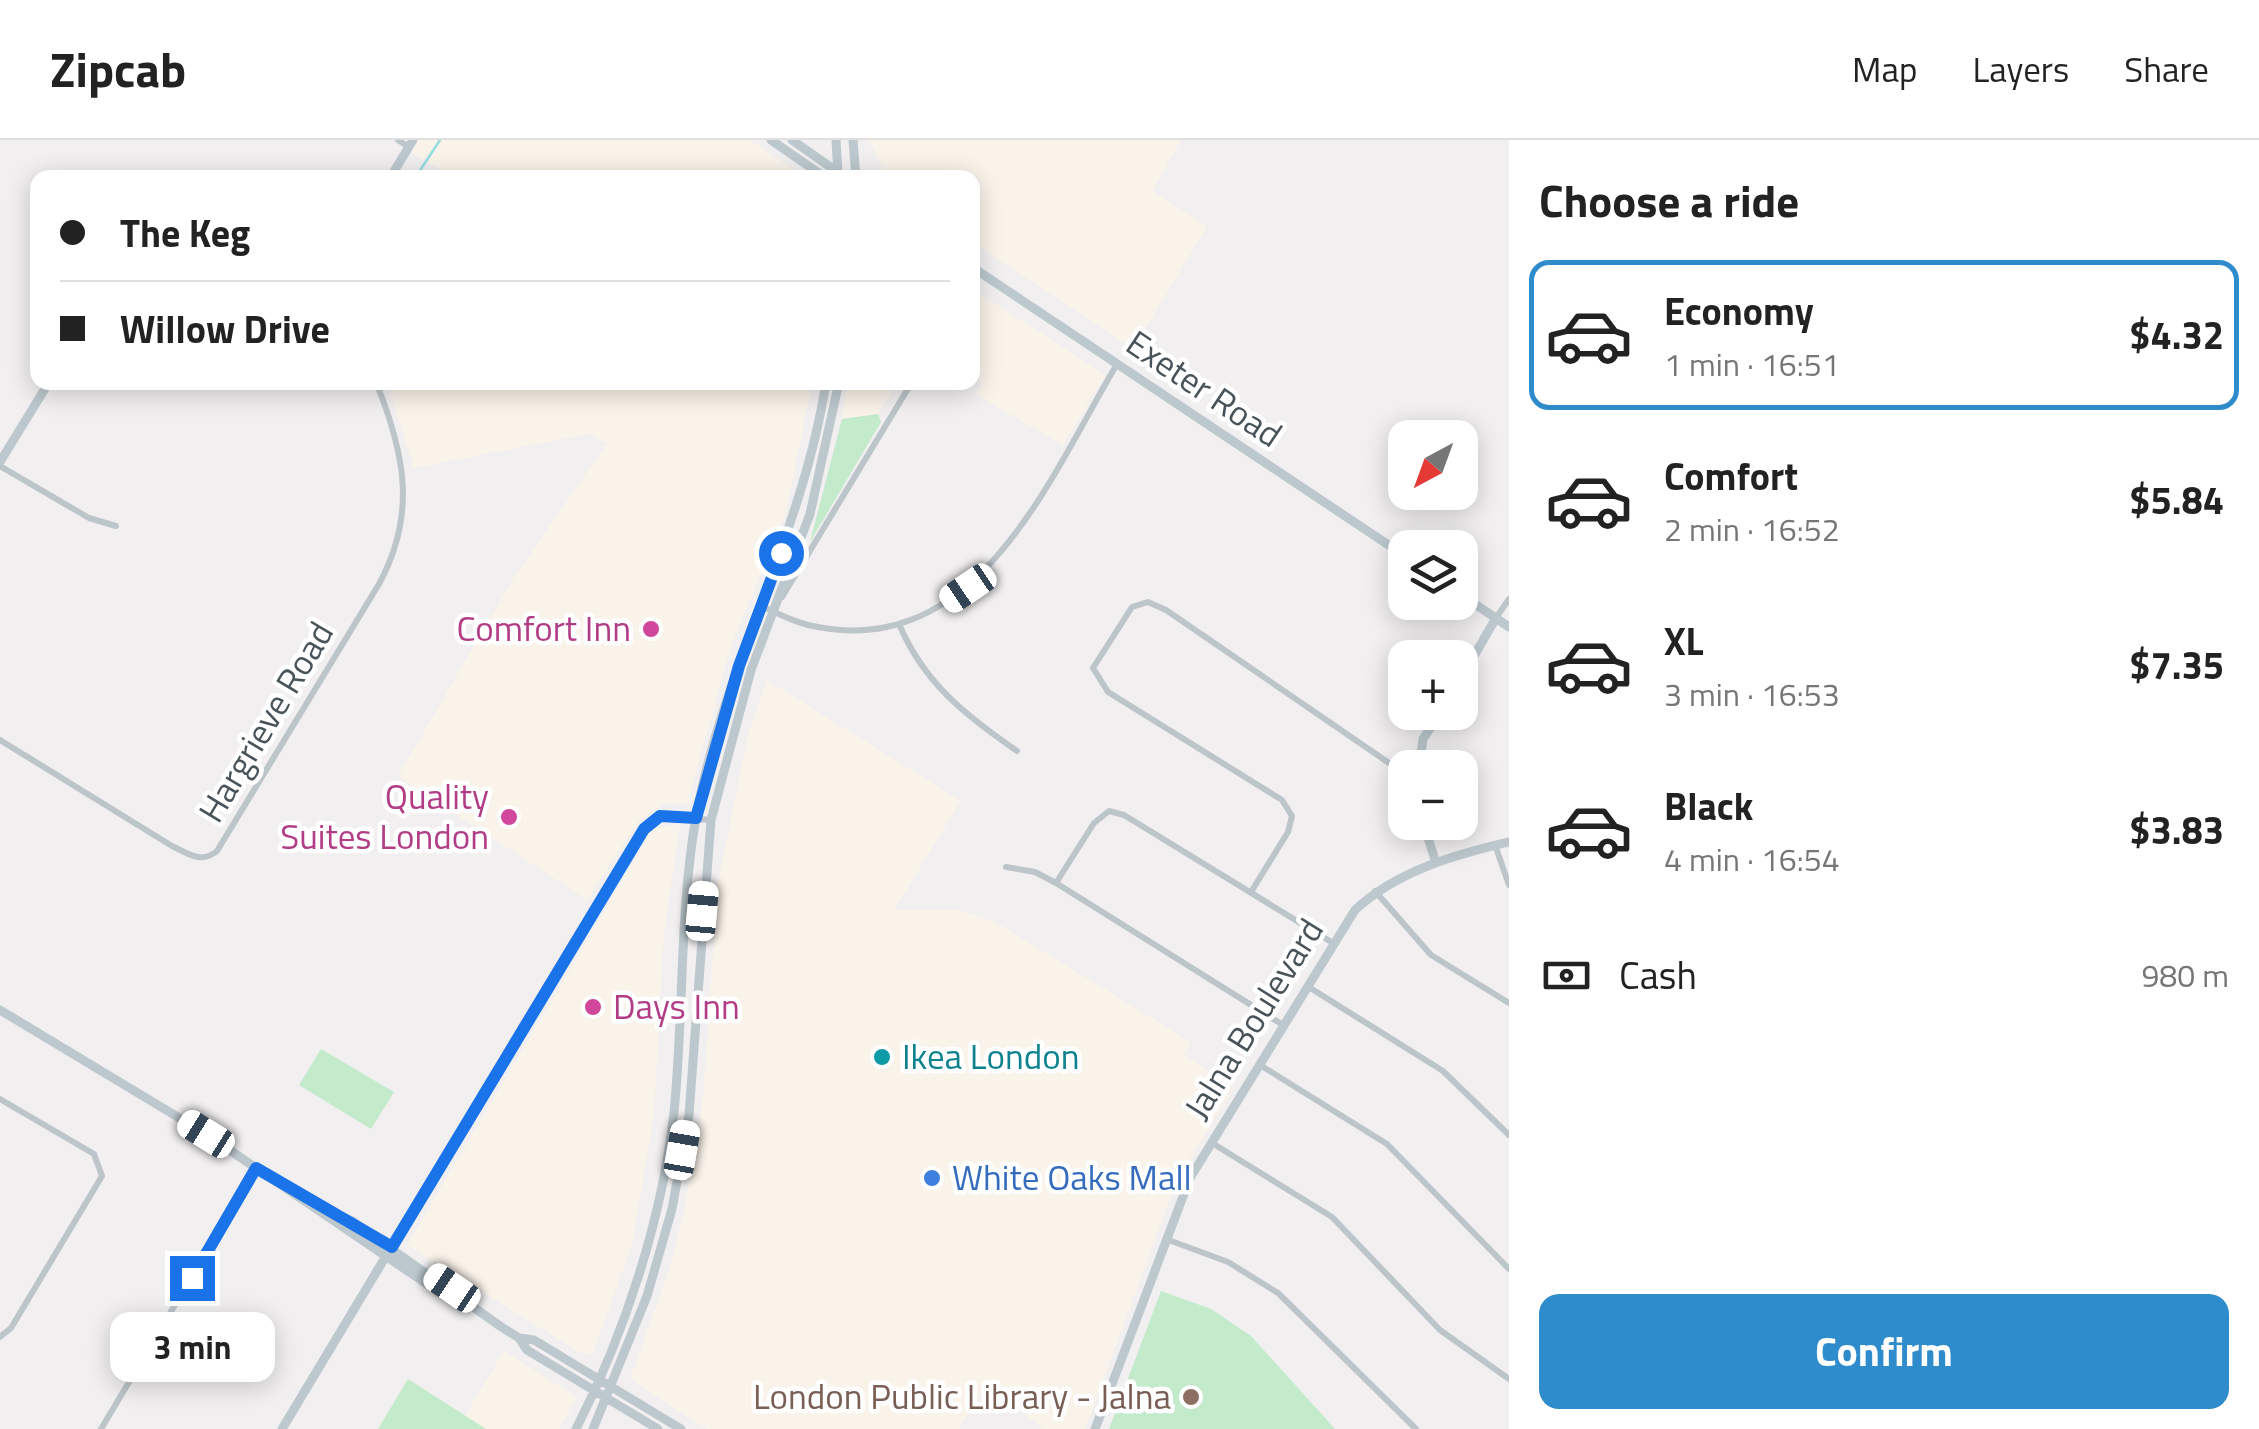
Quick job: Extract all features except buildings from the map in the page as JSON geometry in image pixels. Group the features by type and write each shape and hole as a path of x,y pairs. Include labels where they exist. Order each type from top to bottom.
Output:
{"main road":[{"path":"771,140 814,170"},
{"path":"792,140 833,170"},
{"path":"836,140 840,170"},
{"path":"853,140 855,170"},
{"path":"395,170 410,143"},
{"name":"Exeter Road","path":"980,272 1388,545"},
{"path":"0,464 44,390"},
{"path":"576,1429 600,1380 656,1207 672,1120 696,818 734,680 800,503 824,390"},
{"path":"593,1429 614,1387 672,1208 688,1122 711,820 740,703 810,514 838,390"},
{"path":"1478,606 1509,626"},
{"path":"1478,649 1496,618"},
{"path":"1428,840 1436,863"},
{"name":"Jalna Boulevard","path":"1096,1429 1190,1178 1355,910 1375,892 1436,863 1509,842"},
{"path":"0,1010 256,1168 446,1297 456,1297"},
{"path":"672,1120 688,1122"},
{"path":"311,1204 338,1212 392,1247 452,1288 456,1297 519,1338 528,1350 658,1429"},
{"path":"282,1429 392,1247"},
{"path":"519,1338 534,1340 681,1429"}],"street":[{"path":"398,140 410,143"},
{"path":"761,606 822,628 866,629 899,624 938,608 989,570 1118,363"},
{"name":"Hargrieve Road","path":"0,740 172,846 197,858 209,858 217,851 379,584 398,542 405,504 404,463 379,390"},
{"path":"773,611 907,390"},
{"path":"0,464 89,518 116,526"},
{"path":"1496,618 1509,599"},
{"path":"1251,892 1288,832 1292,816 1282,800 1108,692 1097,680 1093,668 1132,607 1148,602 1166,610 1388,762"},
{"path":"899,624 911,653 944,697 1017,750"},
{"path":"1056,883 1094,823 1109,811 1124,815 1333,942"},
{"path":"392,1247 644,829 660,816 711,820"},
{"path":"1495,845 1509,885"},
{"path":"1006,867 1035,872 1056,883 1283,1024"},
{"path":"1375,892 1431,956 1509,1003"},
{"path":"1306,985 1443,1071 1509,1135"},
{"path":"1260,1065 1387,1144 1509,1269"},
{"path":"0,1099 94,1154 102,1176 10,1328 0,1337"},
{"path":"1210,1142 1332,1218 1440,1330 1509,1379"},
{"path":"101,1429 256,1168"},
{"path":"1165,1239 1228,1262 1278,1292 1416,1429"}],"shaded area":[{"path":"404,140 750,140 794,170 441,170 413,154"},
{"path":"869,140 1181,140 1152,191 1207,226 1133,349 980,248 980,170 884,170"},
{"path":"980,294 1105,375 1063,445 975,394 982,383"},
{"path":"389,390 811,390 786,513 731,646 687,804 664,803 638,822 587,900 398,776 513,579 607,443 588,434 414,468"},
{"path":"846,390 893,390 878,414 842,419"},
{"path":"767,680 961,801 894,910 959,910 995,922 1191,1042 1183,1055 1234,1086 1176,1182 1085,1429 1042,1429 988,1381 959,1429 707,1429 630,1379 669,1270 686,1201 703,1099 718,883 748,734"},
{"path":"680,824 664,934 654,1115 632,1245 593,1353 581,1353 407,1245 653,829"},
{"path":"504,1351 577,1397 559,1429 486,1429 465,1416"}],"green space":[{"path":"878,414 881,422 810,542 842,419"},
{"path":"321,1049 394,1092 371,1129 299,1085"},
{"path":"1161,1291 1211,1309 1251,1336 1335,1429 1109,1429"},
{"path":"408,1379 486,1429 378,1429"}],"waterway":[{"path":"420,170 440,140"}],"place":[{"name":"Comfort Inn","path":"651,629"},
{"name":"Quality Suites London","path":"509,817"},
{"name":"Days Inn","path":"593,1007"},
{"name":"Ikea London","path":"882,1057"},
{"name":"White Oaks Mall","path":"932,1178"},
{"name":"London Public Library - Jalna","path":"1191,1397"}],"route":[{"path":"192,1278 256,1168 311,1204 338,1212 392,1247 644,829 660,816 696,818 739,666 781,553"}]}
